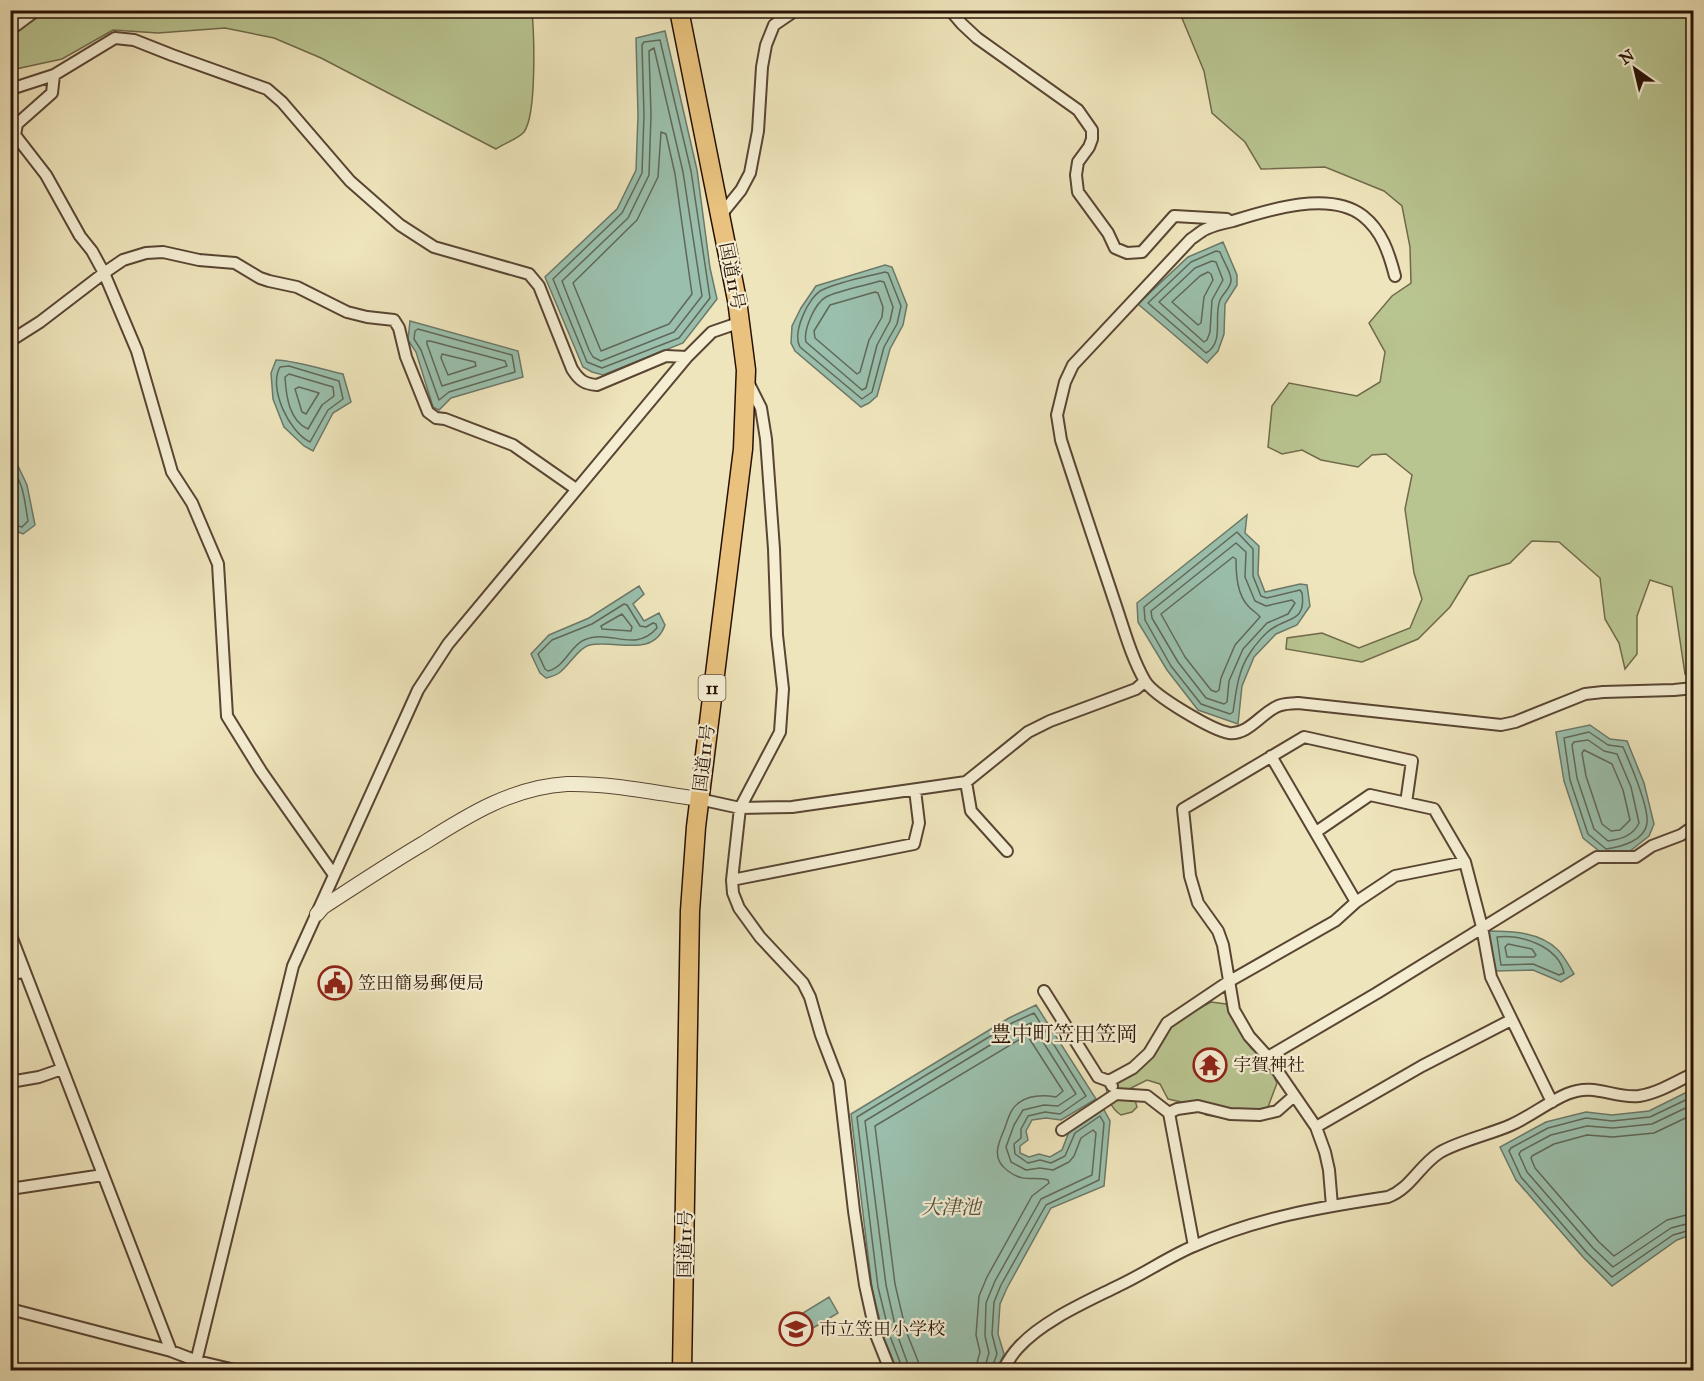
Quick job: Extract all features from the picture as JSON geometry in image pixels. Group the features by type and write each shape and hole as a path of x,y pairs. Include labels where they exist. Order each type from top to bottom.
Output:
{"highway":[{"name":"国道11号","path":"679,11 741,322 746,378 743,449 699,799 690,911 682,1371"}],"street":[{"path":"10,30 37,10"},
{"path":"661,10 679,11"},
{"path":"719,216 741,190 750,173 758,130 762,67 766,45 774,25 796,10"},
{"path":"950,10 977,38 1078,110 1092,130 1092,139 1078,162 1076,176 1078,192 1108,233 1115,248 1127,253 1142,252 1174,216 1236,219"},
{"path":"10,84 17,87 54,75 115,38 134,40 172,56 267,89 282,102 350,181 400,225 434,247 529,274 539,286 572,369 586,384 597,385 666,356 687,357"},
{"path":"54,75 52,93 17,124 15,135 46,175 80,236 92,251 104,273 137,351 172,472 192,503 218,564 227,716 267,780 334,875"},
{"path":"1395,276 1387,249 1377,230 1362,215 1346,207 1332,204 1301,204 1271,209 1205,229 1191,240 1073,365 1065,382 1057,415 1061,440 1122,624 1145,681 1152,689 1190,715 1231,733 1242,732 1273,708 1298,703 1502,725 1585,694 1694,688"},
{"path":"10,341 40,322 123,260 146,253 163,252 200,260 235,263 269,282 297,287 347,312 394,320 399,328 406,357 428,412 436,418 445,419 513,445 576,489"},
{"path":"196,1366 293,966 418,690 448,644 687,357 712,332 741,322"},
{"path":"746,378 761,408 766,439 774,549 777,635 783,688 780,732 740,808 732,880 733,893 739,908 760,937 803,983 839,1082 865,1286 876,1335 890,1371"},
{"path":"317,914 323,907 390,864 481,809 504,798 534,789 566,784 597,785 699,799 740,808 792,807 966,782 1028,732 1050,721 1136,688 1145,681"},
{"path":"1332,1206 1329,1170 1316,1127 1268,1057 1249,1036 1234,1010 1223,945 1218,931 1198,903 1190,876 1183,809 1304,737 1412,761 1406,803"},
{"path":"1271,756 1356,902"},
{"path":"966,782 971,811 1007,851"},
{"path":"732,880 914,844 918,824 915,790"},
{"path":"1316,832 1370,795 1434,809 1465,862 1482,927 1491,976 1552,1102"},
{"path":"1268,1057 1377,993 1597,857 1636,857 1652,846 1681,835 1694,825"},
{"path":"1109,1081 1133,1068 1149,1053 1167,1023 1228,982 1335,921 1356,902 1395,876 1465,862"},
{"path":"10,933 171,1351"},
{"path":"10,974 24,972"},
{"path":"1044,990 1098,1077 1109,1081 1116,1094"},
{"path":"1316,1127 1422,1066 1511,1020"},
{"path":"10,1082 39,1077 62,1069"},
{"path":"1003,1371 1016,1350 1040,1329 1194,1246 1256,1222 1388,1197 1398,1193 1427,1162 1441,1152 1513,1125 1565,1094 1581,1089 1598,1089 1625,1096 1640,1096 1662,1089 1694,1073"},
{"path":"1062,1130 1116,1094 1147,1096 1169,1113 1194,1246"},
{"path":"1169,1113 1178,1109 1198,1107 1230,1114 1260,1115 1277,1111 1294,1096"},
{"path":"10,1189 103,1175"},
{"path":"10,1309 171,1351 196,1366 235,1371"}],"shaded area":[{"path":"10,11 532,11 534,73 531,109 524,132 496,149 321,58 274,38 225,28 158,33 113,30 62,59 11,70"},
{"path":"1179,11 1693,11 1693,671 1685,674 1672,587 1650,580 1637,616 1637,654 1625,669 1619,643 1605,619 1600,578 1559,542 1532,541 1510,563 1469,576 1450,607 1418,639 1362,662 1286,649 1287,638 1322,633 1359,648 1410,628 1422,599 1414,573 1405,509 1412,475 1386,454 1372,455 1358,467 1321,460 1302,450 1282,454 1268,447 1272,406 1289,383 1357,396 1380,382 1385,352 1369,323 1392,296 1411,283 1410,247 1402,206 1384,191 1325,167 1261,169 1245,142 1212,113 1204,71"},
{"path":"1211,1002 1226,1004 1251,1048 1266,1060 1277,1083 1268,1107 1248,1119 1206,1115 1186,1103 1168,1099 1160,1084 1147,1080 1129,1089 1137,1107 1132,1112 1121,1115 1108,1098 1107,1076 1126,1068 1171,1024"}],"water":[{"path":"665,31 697,170 710,268 717,299 683,343 603,375 583,367 545,277 617,209 636,170 638,115 636,38"},
{"path":"1223,242 1237,275 1237,285 1225,304 1224,334 1218,351 1207,363 1138,304 1188,257"},
{"path":"885,265 892,267 907,305 903,325 890,349 877,396 861,407 795,351 791,343 792,326 816,286"},
{"path":"410,321 518,351 523,377 451,398 439,410 433,407 416,352 408,340"},
{"path":"276,360 343,374 351,402 333,413 313,451 304,446 284,427 273,399 271,373"},
{"path":"10,463 18,466 27,485 35,525 23,534 11,529"},
{"path":"1247,515 1245,533 1259,546 1258,574 1265,592 1300,584 1307,585 1310,606 1297,625 1276,634 1254,657 1242,686 1238,724 1198,710 1167,670 1138,622 1137,603"},
{"path":"639,586 644,594 633,604 644,621 659,613 665,625 652,642 632,646 590,645 557,674 546,678 540,673 531,654 549,635 589,618"},
{"path":"1590,725 1610,739 1627,741 1644,783 1654,824 1649,836 1630,851 1604,855 1583,838 1564,781 1556,732"},
{"path":"1489,931 1516,932 1543,939 1560,952 1574,974 1561,982 1533,970 1494,971"},
{"name":"大津池","path":"1036,1005 1096,1099 1061,1120 1046,1118 1032,1120 1026,1131 1028,1140 1020,1146 1020,1153 1029,1157 1039,1154 1050,1157 1062,1150 1070,1129 1102,1106 1110,1121 1104,1186 1051,1208 1000,1304 998,1334 1004,1354 996,1370 897,1370 884,1338 872,1288 851,1114 1009,1018"},
{"path":"1693,1089 1693,1234 1677,1240 1612,1286 1583,1257 1516,1180 1500,1147 1546,1122 1586,1112 1612,1115 1649,1111"},
{"path":"829,1297 838,1313 813,1328 803,1313"}],"place":[{"name":"笠田簡易郵便局","path":"335,983"},
{"name":"宇賀神社","path":"1210,1065"},
{"name":"市立笠田小学校","path":"796,1329"}],"district":[{"name":"豊中町笠田笠岡","path":"1064,1034"}]}
